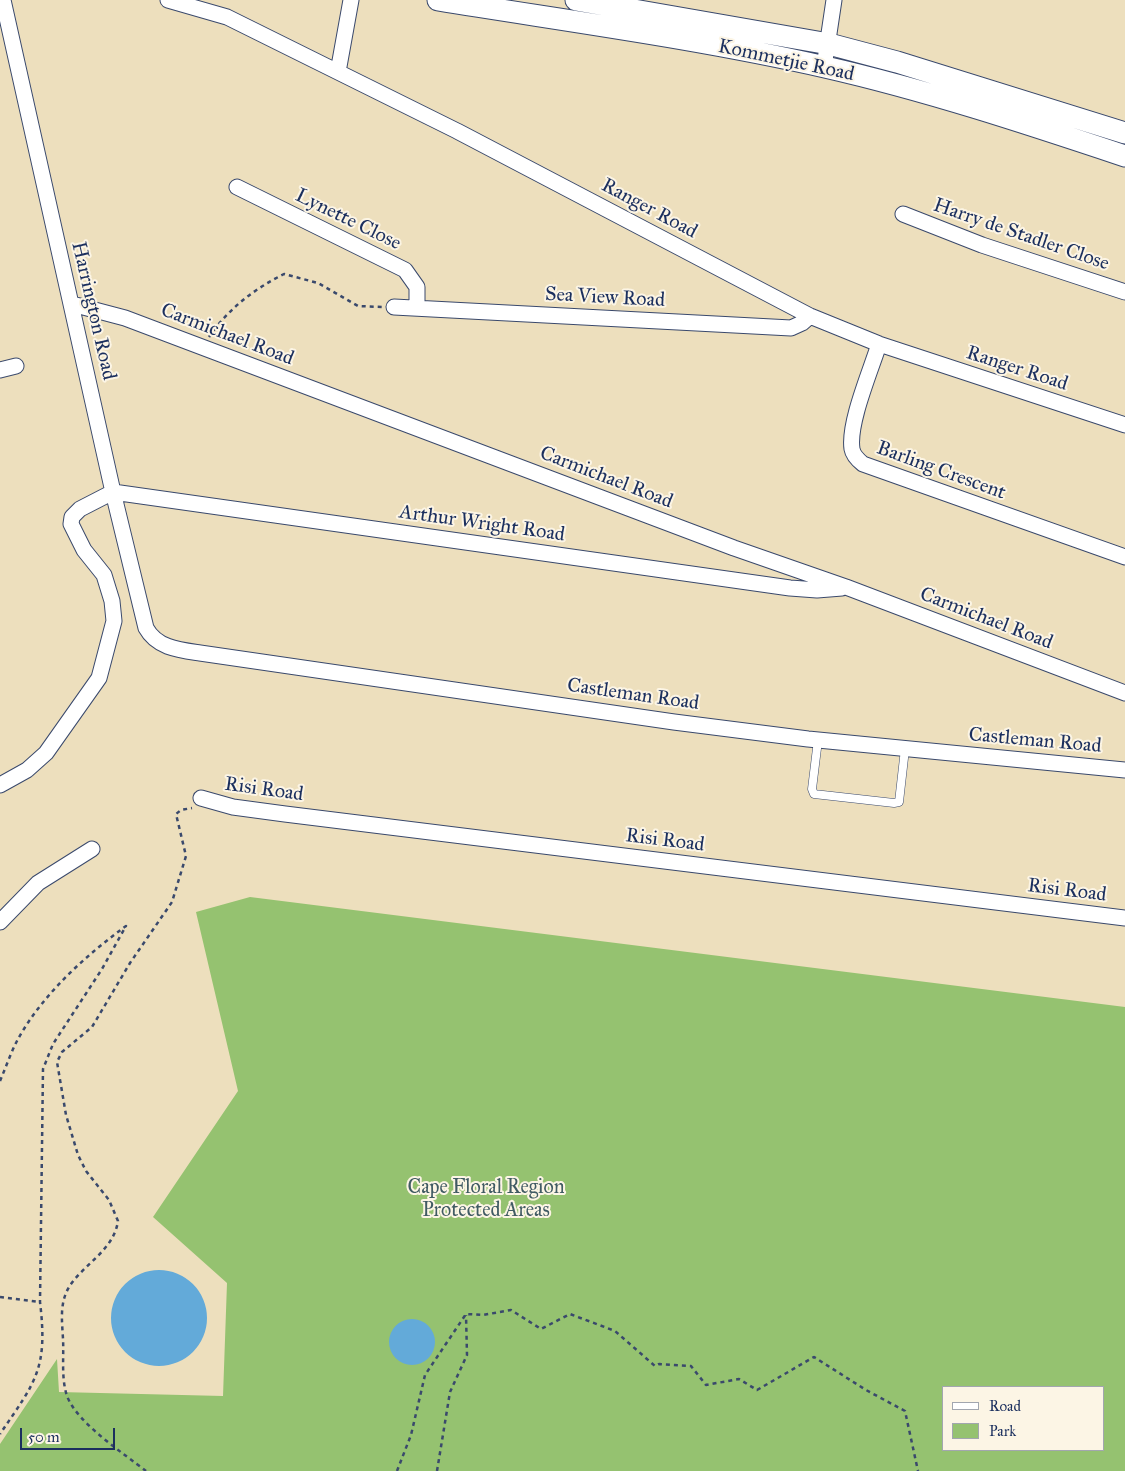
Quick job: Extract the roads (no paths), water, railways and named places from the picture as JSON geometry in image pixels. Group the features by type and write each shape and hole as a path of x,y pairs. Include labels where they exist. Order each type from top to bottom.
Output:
{"main road":[{"name":"Kommetjie Road","path":"438,0 702,44 824,67 904,87 1125,156"},
{"name":"Kommetjie Road","path":"576,0 829,44 897,62 1125,133"}],"street":[{"name":"Ranger Road","path":"168,0 227,17 457,131 810,316 879,344 1125,425"},
{"path":"338,72 352,0"},
{"path":"824,67 829,44 834,0"},
{"name":"Harrington Road","path":"3,10 146,628"},
{"name":"Lynette Close","path":"237,187 405,270 417,287 418,308"},
{"name":"Harry de Stadler Close","path":"903,214 982,245 1125,292"},
{"name":"Carmichael Road","path":"72,304 125,318 734,548 846,587 1125,693"},
{"name":"Sea View Road","path":"394,307 791,328 802,323 810,316"},
{"name":"Barling Crescent","path":"879,344 857,412 851,438 853,452 863,464 1125,558"},
{"path":"0,370 16,366"},
{"path":"0,785 27,770 46,753 99,678 114,621 112,601 104,575 84,550 71,524 72,517 80,509 113,492"},
{"name":"Arthur Wright Road","path":"113,492 790,588 823,590 846,587"},
{"name":"Castleman Road","path":"146,628 153,637 167,646 200,653 674,722 818,740 1125,770"},
{"name":"Risi Road","path":"207,800 285,814 1125,918"},
{"path":"0,922 38,883 92,849"}],"lane":[{"path":"818,740 812,789 814,794 894,803 899,802 905,748"}],"water":[{"path":"159,1270 177,1274 193,1284 203,1300 207,1318 203,1336 193,1352 177,1362 159,1366 141,1362 125,1352 115,1336 111,1318 115,1300 125,1284 141,1274"},
{"path":"412,1319 425,1323 431,1329 435,1342 431,1355 425,1361 412,1365 399,1361 393,1355 389,1342 393,1329 399,1323"}],"park label":[{"name":"Cape Floral Region Protected Areas","path":"486,1200"}]}
